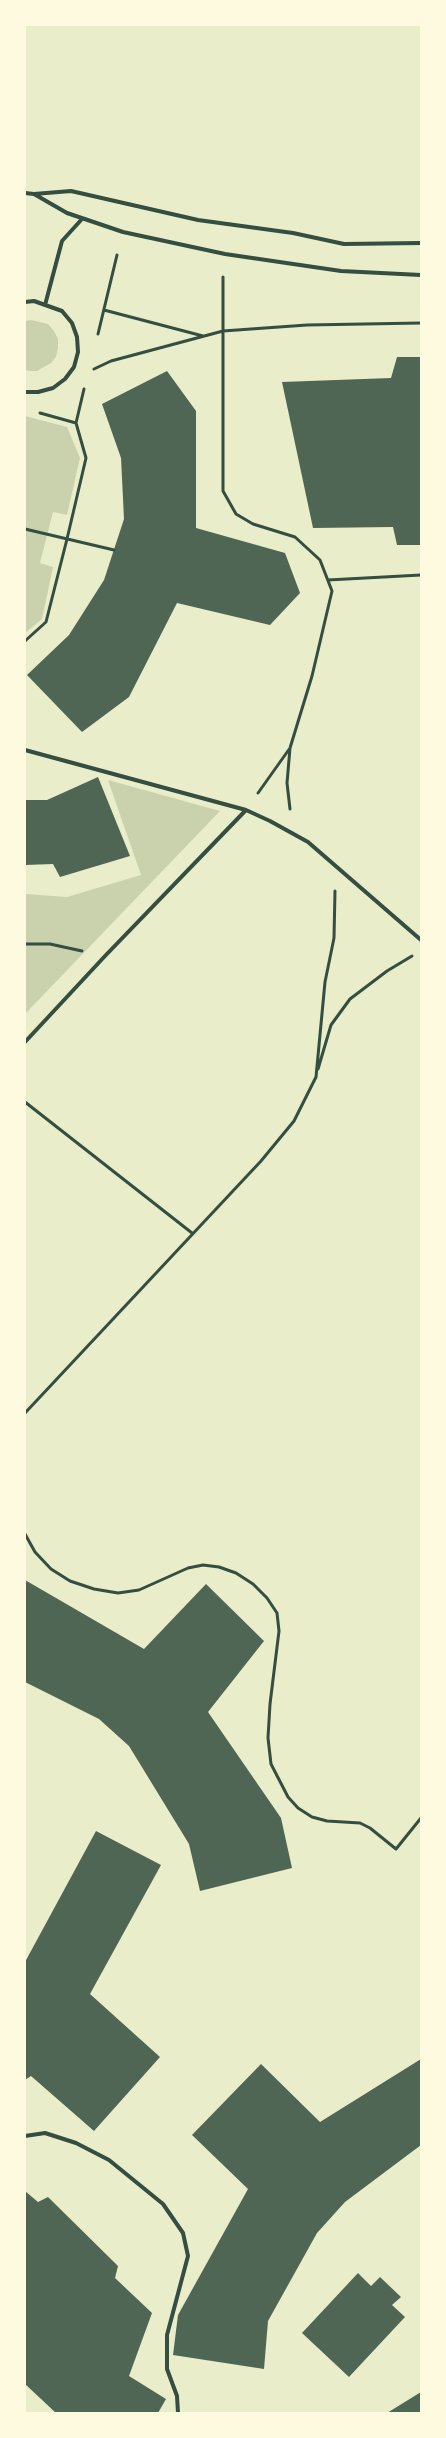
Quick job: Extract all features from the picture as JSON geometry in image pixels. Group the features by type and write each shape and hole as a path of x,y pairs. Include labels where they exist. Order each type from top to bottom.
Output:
{"lane":[{"path":"25,193 71,191 198,220 293,233 344,244 421,243"},
{"path":"34,194 82,219 123,232 225,254 341,271 421,275"},
{"path":"45,305 62,241 82,219"},
{"path":"25,302 34,301 62,311 72,323 77,337 78,352 74,367 65,379 53,388 38,392 25,392"},
{"path":"25,750 246,810 308,842 421,940"},
{"path":"25,1042 246,810"},
{"path":"25,2136 45,2133 76,2143 109,2160 163,2204 183,2233 188,2256 167,2335 167,2369 177,2396 178,2413"}],"path":[{"path":"98,336 117,254"},
{"path":"223,276 223,492 236,514 254,524 295,537 320,560 332,591 317,657 290,748 287,783 290,814 308,842"},
{"path":"104,310 204,336"},
{"path":"91,363 89,371 111,361 223,331 307,325 421,323"},
{"path":"25,641 46,622 67,539 86,458 76,423 87,380"},
{"path":"34,411 76,423"},
{"path":"25,529 114,550"},
{"path":"328,580 421,575"},
{"path":"246,810 290,748"},
{"path":"316,1077 325,982 334,938 335,891 331,883"},
{"path":"25,944 50,944 105,956"},
{"path":"25,1413 261,1161 294,1121 316,1077 331,1025 350,999 387,971 416,954"},
{"path":"25,1102 192,1233"},
{"path":"25,1534 35,1552 50,1569 70,1581 94,1589 118,1593 138,1590 188,1568 203,1565 220,1567 236,1573 253,1584 267,1598 277,1613 279,1631 271,1694 268,1738 271,1764 288,1797 298,1808 312,1817 327,1821 360,1823 370,1828 396,1849 421,1818"}],"green space":[{"path":"31,320 48,324 58,339 56,357 51,363 37,371 25,370 25,321"},
{"path":"25,416 67,427 80,458 67,515 53,512 40,563 53,567 42,619 25,633"},
{"path":"108,780 220,811 25,1014 25,894 67,897 141,875"}],"building":[{"path":"397,357 421,357 421,545 397,545 393,527 313,528 282,382 391,378"},
{"path":"167,371 196,411 196,528 285,553 300,593 270,625 177,603 129,697 82,732 27,675 69,635 104,580 124,519 121,458 102,404"},
{"path":"98,777 130,856 60,877 53,864 25,865 25,800 47,800"},
{"path":"25,1580 144,1649 206,1584 264,1641 208,1712 281,1818 292,1868 200,1891 189,1844 129,1746 99,1719 25,1682"},
{"path":"96,1831 161,1865 90,1994 160,2057 94,2131 31,2076 25,2080 25,1962"},
{"path":"421,2059 421,2145 345,2202 317,2233 268,2321 264,2369 173,2355 178,2315 248,2189 192,2135 261,2064 320,2122"},
{"path":"25,2191 38,2202 48,2197 118,2266 115,2278 152,2313 129,2376 166,2399 158,2413 56,2413 25,2384"},
{"path":"358,2273 371,2286 380,2277 401,2297 392,2305 405,2317 349,2377 302,2333"},
{"path":"421,2392 421,2413 387,2413"}]}
